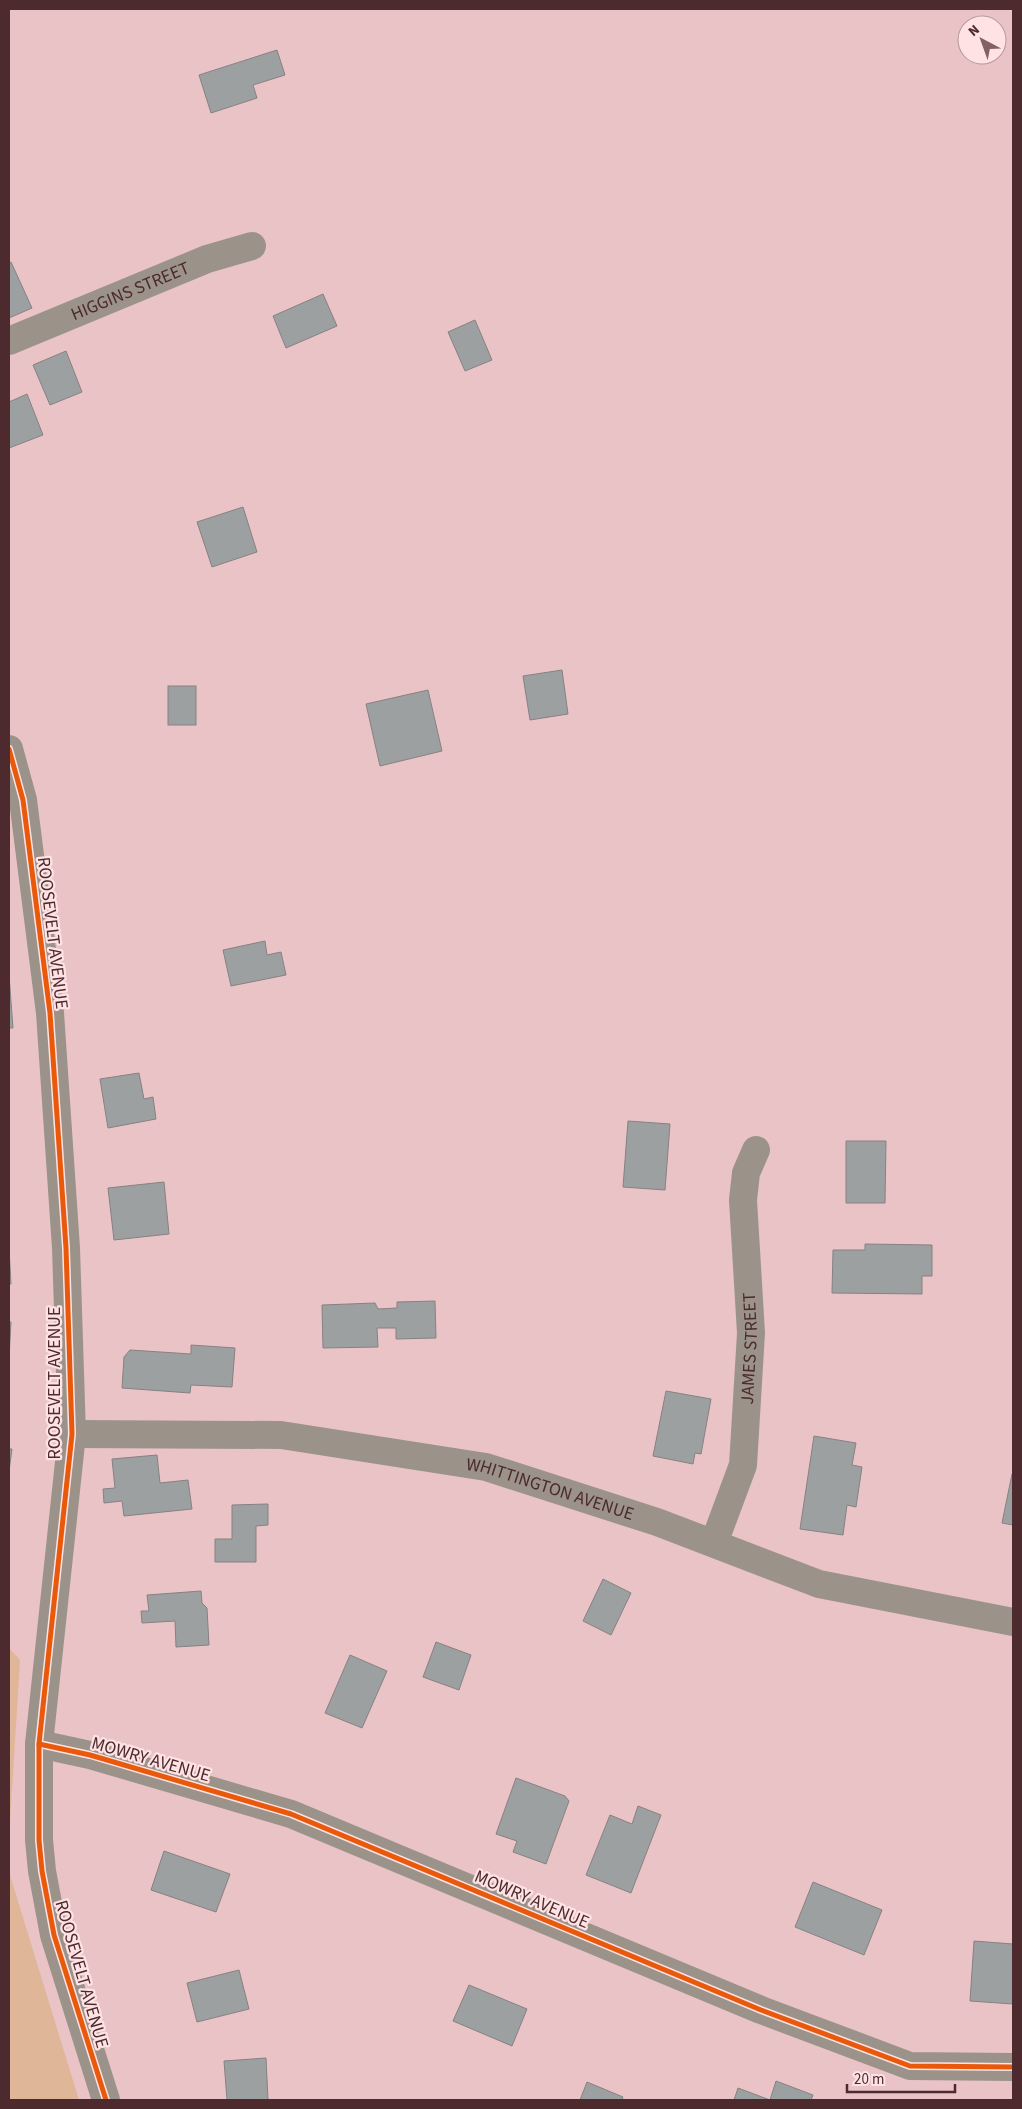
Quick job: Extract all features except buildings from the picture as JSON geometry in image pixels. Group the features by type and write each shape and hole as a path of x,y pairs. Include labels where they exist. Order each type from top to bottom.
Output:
{"street":[{"name":"HIGGINS STREET","path":"9,341 207,259 252,246"},
{"name":"ROOSEVELT AVENUE","path":"9,749 23,800 50,1013 66,1248 72,1434 39,1744 39,1840 47,1904 54,1935 106,2100"},
{"name":"JAMES STREET","path":"714,1543 743,1465 751,1333 743,1200 746,1173 756,1150"},
{"name":"WHITTINGTON AVENUE","path":"72,1434 282,1435 486,1467 657,1522 819,1584 1013,1622"},
{"name":"MOWRY AVENUE","path":"39,1744 90,1755 291,1814 761,2010 910,2066 1013,2067"}],"shaded area":[{"path":"9,1648 20,1660 9,1839"},
{"path":"9,1872 79,2100 9,2100"}],"cycle path":[{"path":"9,749 23,800 50,1013 66,1248 72,1434 39,1744 39,1840 42,1871 54,1935 106,2100"},
{"path":"39,1744 90,1755 291,1814 761,2010 910,2066 1013,2067"}]}
